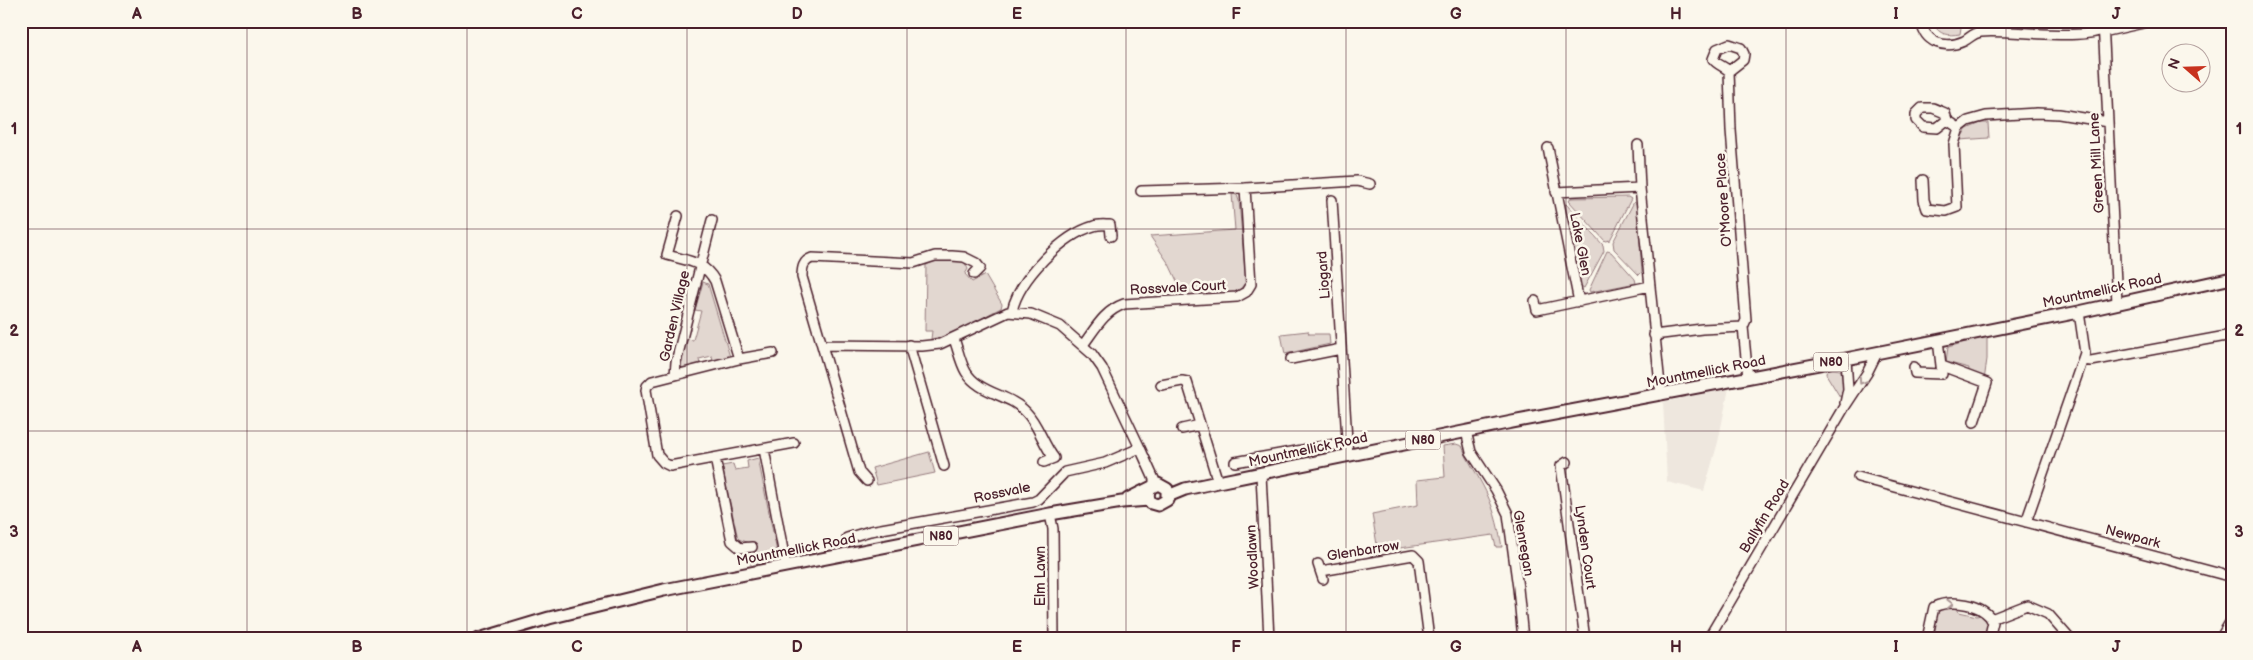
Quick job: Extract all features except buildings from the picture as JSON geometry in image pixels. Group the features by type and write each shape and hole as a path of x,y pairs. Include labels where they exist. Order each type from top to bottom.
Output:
{"main road":[{"name":"Mountmellick Road","path":"479,639 549,618 654,593 1050,514 1122,502 1157,492 1185,489 1261,474 1466,431 1877,353 2079,312 2117,302 2232,278"}],"street":[{"path":"1921,21 1926,36 1943,44 1960,43 1973,34 1981,32 2094,33 2103,27 2152,21"},
{"name":"Green Mill Lane","path":"2103,27 2117,302"},
{"name":"O'Moore Place","path":"1730,71 1731,130 1746,320 1743,327 1748,378"},
{"path":"1923,180 1924,200 1927,209 1946,211 1957,207 1954,144 1959,128 1976,118 2014,113 2059,114 2108,122"},
{"path":"1947,120 1959,128"},
{"path":"1638,146 1640,188 1661,395"},
{"name":"Lake Glen","path":"1548,148 1579,302"},
{"path":"1141,191 1245,188 1357,181 1370,184"},
{"name":"Rossvale Court","path":"1084,345 1105,316 1115,307 1124,304 1237,297 1246,292 1251,284 1245,188"},
{"name":"Lake Glen","path":"1556,192 1640,188"},
{"name":"Liogard","path":"1332,200 1348,456"},
{"path":"678,216 667,254 700,264"},
{"name":"Garden Village","path":"675,375 676,362 712,220"},
{"path":"1012,311 1018,295 1033,272 1048,256 1079,232 1096,225 1110,226 1112,236"},
{"path":"867,481 859,472 802,277 802,269 808,260 812,258 913,263 935,256 952,256 964,257 976,263 980,268 974,274"},
{"name":"Garden Village","path":"700,264 710,272 715,281 739,359"},
{"path":"1535,301 1537,310 1650,286"},
{"path":"823,344 940,344 1012,311 1031,314 1060,326 1084,345 1102,368 1154,479 1157,492"},
{"path":"2026,522 2085,353 2079,312"},
{"path":"1654,335 1702,329 1743,327"},
{"path":"2083,360 2091,361 2232,336"},
{"path":"954,339 966,373 982,388 1015,402 1031,418 1044,446 1054,458 1044,462"},
{"path":"1914,367 1915,373 1942,374 1938,340"},
{"path":"909,345 944,466"},
{"path":"1290,359 1341,349"},
{"name":"Garden Village","path":"773,353 739,359 652,381 646,390 657,455 664,463 670,466 794,443"},
{"name":"Ballyfin Road","path":"1708,639 1844,408 1867,373 1877,353"},
{"name":"Ballyfin Road","path":"1844,408 1848,389 1846,359"},
{"path":"1942,366 1987,383 1974,422"},
{"path":"1161,385 1182,381 1187,382 1218,482"},
{"path":"1182,429 1200,424"},
{"name":"Glenregan","path":"1466,431 1471,452 1496,490 1508,514 1523,639"},
{"path":"1235,462 1346,442"},
{"name":"Rossvale","path":"847,538 870,531 1033,502 1039,499 1064,472 1105,463 1140,448"},
{"path":"764,449 786,566"},
{"path":"715,458 732,541 740,548 752,546"},
{"name":"Lynden Court","path":"1567,462 1561,466 1585,639"},
{"name":"Woodlawn","path":"1261,474 1270,639"},
{"name":"Newpark","path":"1858,477 2232,577"},
{"name":"Elm Lawn","path":"1050,514 1053,530 1054,639"},
{"name":"Glenbarrow","path":"1321,571 1413,555 1419,561 1429,639"},
{"path":"1927,639 1934,607 1954,602 1983,610 1993,622 1988,639"},
{"path":"1991,619 2027,605 2048,614 2070,639"},
{"path":"2220,639 2232,619"},
{"path":"2090,639 2103,639"}],"shaded area":[{"path":"1962,21 1960,34 1955,35 1941,33 1933,24"},
{"path":"1981,123 1988,123 1989,138 1959,140 1967,129"},
{"path":"1232,194 1237,195 1239,201 1246,282 1236,294 1185,298 1169,264 1150,236 1235,230"},
{"path":"1628,197 1631,199 1610,240 1605,241 1569,201 1571,198"},
{"path":"1634,202 1637,204 1642,272 1639,275 1614,249 1613,242"},
{"path":"1566,204 1603,245 1604,251 1584,288 1581,286 1564,205"},
{"path":"1607,251 1611,252 1635,279 1636,283 1590,292 1589,290"},
{"path":"937,260 965,263 968,269 965,274 972,282 985,275 1002,304 1001,308 959,331 931,339 932,331 925,331 926,265"},
{"path":"703,282 708,284 730,357 714,363 712,356 699,359 700,366 684,369 680,367 687,339 693,340 701,311 695,310"},
{"path":"1308,331 1309,334 1329,334 1330,344 1285,354 1281,334"},
{"path":"1987,336 1987,359 1984,381 1968,375 1969,368 1946,362 1948,347"},
{"path":"1827,368 1841,370 1844,391 1842,397 1840,397 1826,374"},
{"path":"1729,388 1718,442 1704,491 1667,482 1663,402"},
{"path":"1456,444 1462,446 1486,492 1495,515 1502,547 1496,547 1493,535 1378,551 1372,514 1418,505 1417,480 1445,477 1443,446"},
{"path":"929,452 935,473 877,485 872,468"},
{"path":"758,458 778,557 750,564 747,542 738,539 722,466 733,464 735,470 748,468 747,461"},
{"path":"1944,607 1956,607 1959,612 1977,616 1983,614 1989,624 1982,639 1933,639 1936,625 1933,621 1936,614"}]}
